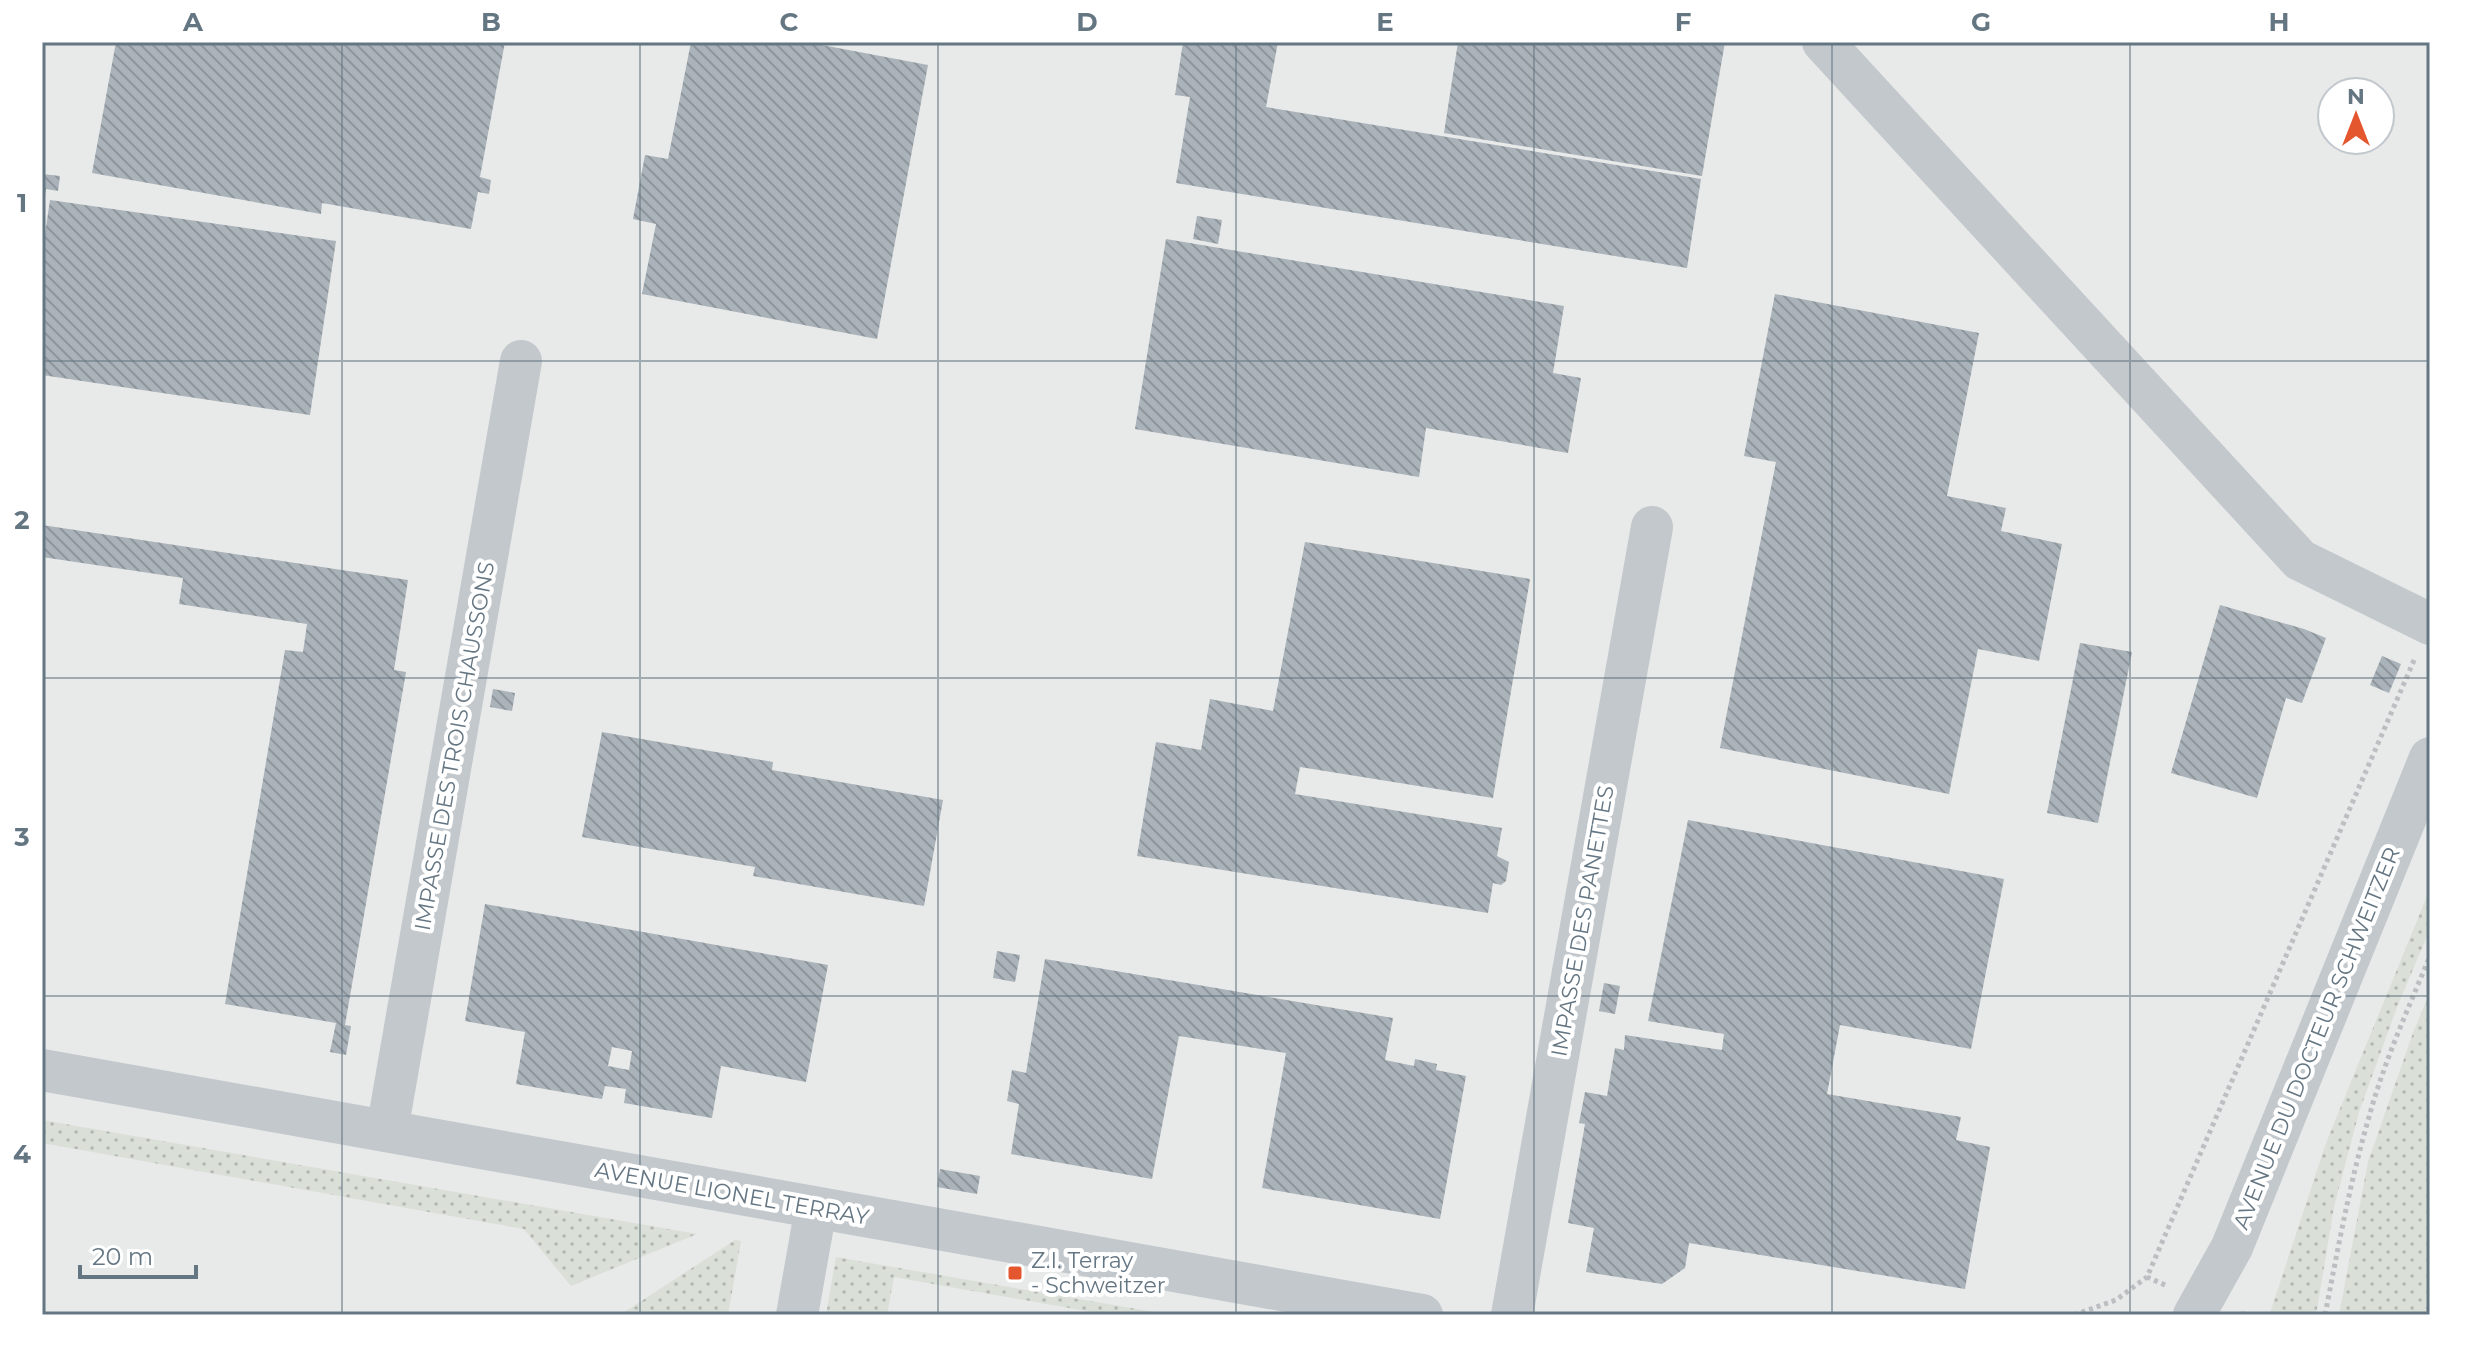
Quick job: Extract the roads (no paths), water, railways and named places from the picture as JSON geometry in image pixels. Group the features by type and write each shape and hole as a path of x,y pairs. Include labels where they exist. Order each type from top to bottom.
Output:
{"street":[{"path":"1823,42 2300,560 2429,623"},
{"name":"IMPASSE DES TROIS CHAUSSONS","path":"387,1131 521,361"},
{"name":"IMPASSE DES PANETTES","path":"1512,1315 1652,527"},
{"name":"AVENUE DU DOCTEUR SCHWEITZER","path":"2197,1308 2232,1247 2430,758"},
{"name":"AVENUE LIONEL TERRAY","path":"42,1070 1422,1315"},
{"path":"797,1315 816,1208"}],"place":[{"name":"Z.I. Terray - Schweitzer","path":"1015,1273"}]}
